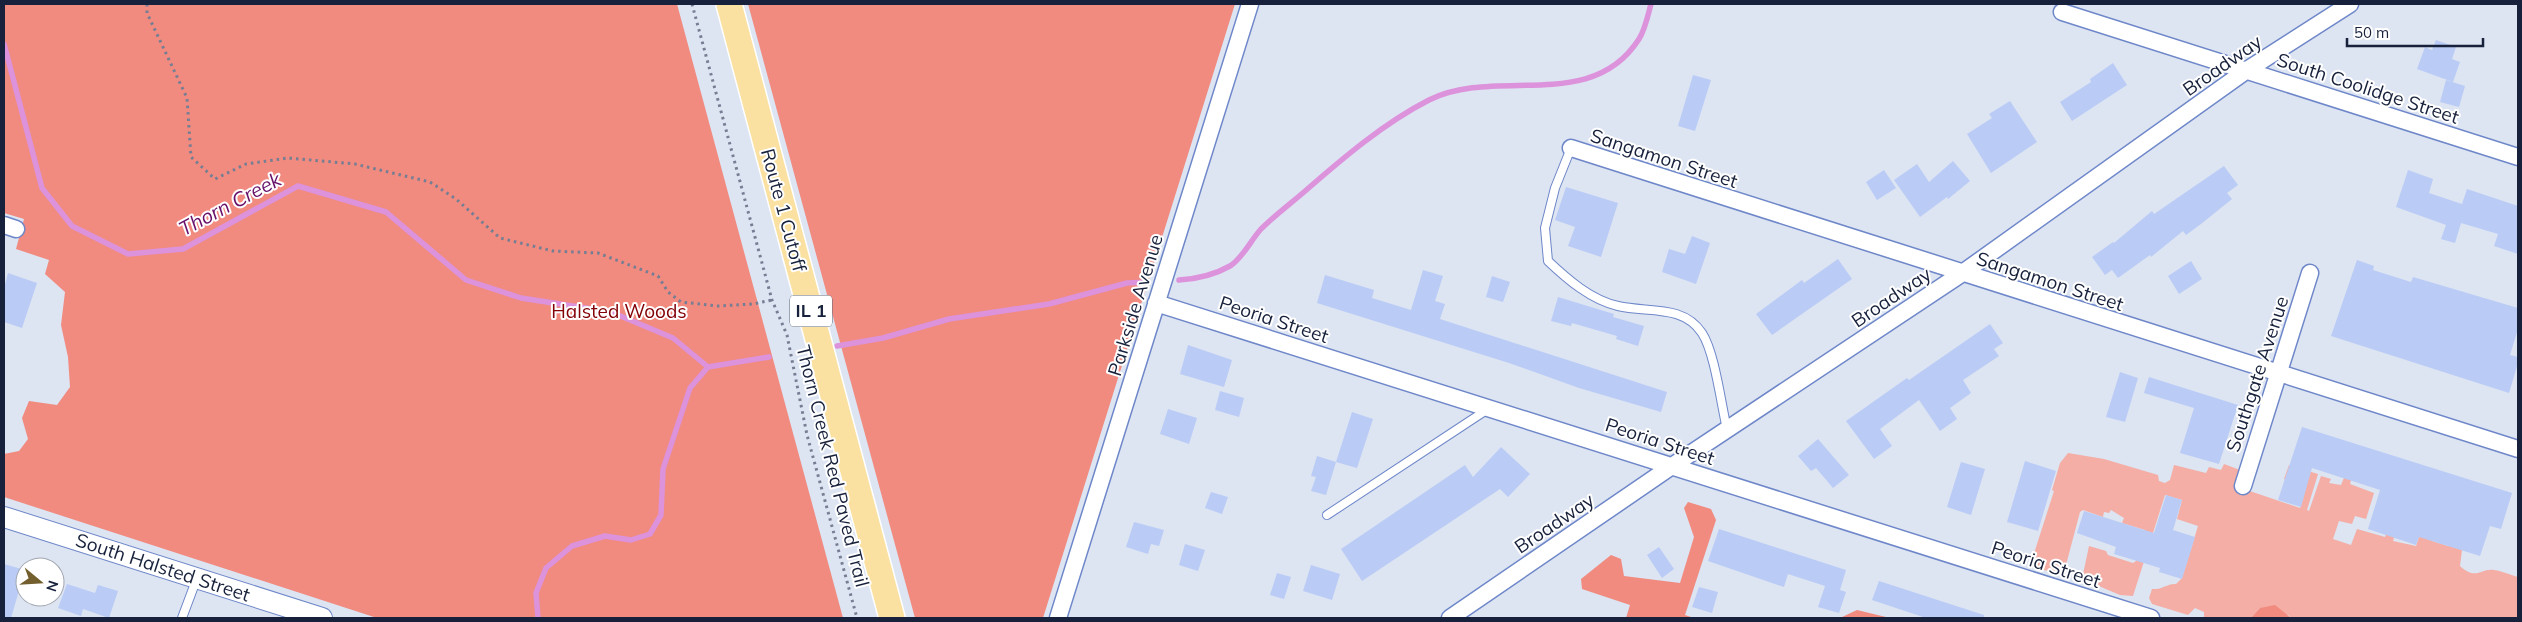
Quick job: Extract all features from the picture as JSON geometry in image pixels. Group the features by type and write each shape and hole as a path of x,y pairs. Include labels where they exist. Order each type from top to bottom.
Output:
{"main road":[{"name":"Route 1 Cutoff","path":"729,4 892,618"}],"street":[{"name":"Parkside Avenue","path":"1058,618 1250,4"},
{"name":"Broadway","path":"1450,618 1672,466 1962,274 2247,70 2350,4"},
{"name":"South Coolidge Street","path":"2062,12 2518,156"},
{"name":"Sangamon Street","path":"1570,148 2518,449"},
{"name":"Southgate Avenue","path":"2242,486 2310,273"},
{"name":"Peoria Street","path":"1156,303 2151,618"},
{"name":"South Halsted Street","path":"4,517 322,618"}],"lane":[{"path":"1570,148 1555,188 1545,228 1548,261 1568,281 1604,301 1617,306 1665,310 1684,316 1694,323 1708,344 1727,431"},
{"path":"1327,515 1489,408"},
{"path":"182,618 197,578"}],"path":[{"path":"148,4 147,12 187,98 191,157 215,179 246,164 288,158 355,164 430,182 456,199 500,238 553,251 598,253 658,276 668,292 681,302 718,306 754,304 772,300"},
{"name":"Thorn Creek Red Paved Trail","path":"692,4 772,300 787,335 807,434 857,618"}],"shaded area":[{"path":"2068,453 2104,459 2158,475 2159,481 2165,483 2170,480 2174,465 2206,473 2209,467 2221,470 2224,464 2240,470 2235,486 2300,508 2306,487 2284,479 2289,465 2318,474 2307,510 2309,511 2321,476 2331,479 2329,483 2341,485 2348,468 2354,470 2350,484 2374,493 2366,519 2355,516 2352,524 2339,521 2333,539 2351,545 2357,529 2385,537 2395,508 2402,510 2393,541 2416,546 2421,531 2438,522 2432,541 2448,546 2454,528 2462,550 2460,566 2470,573 2494,570 2518,577 2518,618 2291,618 2288,615 2260,608 2251,618 2204,618 2204,612 2195,608 2188,615 2152,604 2149,598 2152,589 2176,584 2182,578 2198,526 2177,519 2182,500 2165,495 2133,596 2120,595 2082,579 2089,546 2106,551 2108,555 2133,563 2136,561 2145,530 2122,523 2124,518 2111,510 2109,513 2104,512 2103,517 2083,510 2080,512 2066,565 2060,574 2032,567 2030,566 2054,491 2052,490 2060,463"}],"green space":[{"name":"Halsted Woods","path":"4,4 677,4 843,618 377,618 4,497 4,454 19,451 28,439 22,418 29,401 57,405 70,387 68,357 61,325 65,292 45,274 49,260 16,249 24,219 4,213"},
{"path":"748,4 1235,4 1043,618 915,618"},
{"path":"1688,502 1711,509 1716,520 1685,615 1694,618 1626,618 1630,605 1582,589 1581,579 1611,555 1621,559 1624,576 1680,583 1694,537 1684,508"},
{"path":"2275,605 2291,618 2251,618 2260,608"},
{"path":"1857,610 1890,618 1840,618"}],"building":[{"path":"2436,40 2456,47 2452,59 2460,62 2453,82 2417,69 2425,47 2432,50"},
{"path":"2113,63 2127,85 2072,121 2060,102 2091,82 2090,79"},
{"path":"1693,75 1711,80 1695,131 1678,126"},
{"path":"2446,80 2465,86 2459,107 2440,102"},
{"path":"2010,101 2037,142 1991,173 1967,134 1992,118 1989,114"},
{"path":"1953,161 1970,181 1948,199 1947,197 1920,217 1894,180 1917,164 1929,182"},
{"path":"2224,166 2238,185 2227,193 2232,199 2186,235 2183,231 2151,257 2150,255 2118,278 2112,270 2105,275 2092,257 2114,243 2152,211 2154,214"},
{"path":"1884,170 1896,188 1877,200 1866,182"},
{"path":"2408,170 2433,179 2429,193 2462,204 2467,189 2518,206 2518,254 2494,246 2498,234 2461,223 2455,243 2441,239 2446,225 2396,207"},
{"path":"1566,187 1618,203 1601,257 1568,246 1575,227 1555,220"},
{"path":"1692,236 1710,243 1696,284 1662,272 1669,249 1685,254"},
{"path":"1838,259 1852,279 1772,335 1756,314 1802,280 1804,283"},
{"path":"2357,260 2374,266 2373,270 2411,282 2413,277 2518,308 2518,329 2510,355 2518,357 2518,363 2509,393 2331,336"},
{"path":"2191,261 2202,279 2179,294 2168,276"},
{"path":"1423,270 1443,276 1435,301 1445,304 1440,319 1667,392 1661,412 1579,388 1509,363 1317,303 1325,275 1374,290 1372,298 1411,310"},
{"path":"8,273 37,283 22,328 4,322 4,288"},
{"path":"1492,276 1510,282 1503,302 1486,297"},
{"path":"1558,297 1614,314 1613,317 1644,326 1638,346 1616,339 1617,336 1572,323 1571,326 1551,321"},
{"path":"1990,324 2003,343 1994,349 1999,356 1963,380 1971,393 1950,408 1957,419 1940,431 1919,400 1880,429 1892,446 1874,459 1846,421 1907,378 1909,380"},
{"path":"1188,345 1232,360 1224,387 1180,374"},
{"path":"2120,372 2138,378 2125,422 2106,417"},
{"path":"2149,377 2238,405 2219,464 2180,453 2194,408 2144,393"},
{"path":"1220,391 1244,398 1239,417 1215,410"},
{"path":"1168,409 1197,418 1189,444 1160,434"},
{"path":"1352,412 1373,419 1357,468 1336,462"},
{"path":"2302,427 2512,493 2501,529 2490,526 2480,556 2419,537 2416,545 2368,529 2380,490 2312,468 2301,507 2278,500"},
{"path":"1818,439 1849,475 1833,488 1816,468 1811,471 1798,456"},
{"path":"1501,447 1530,474 1508,497 1500,489 1362,581 1341,549 1465,465 1473,477"},
{"path":"1317,456 1336,462 1326,495 1311,491 1316,477 1311,476"},
{"path":"2025,461 2056,471 2038,531 2007,522"},
{"path":"1961,462 1985,469 1971,515 1947,507"},
{"path":"1211,492 1228,497 1222,514 1205,508"},
{"path":"2166,495 2182,500 2173,530 2195,537 2182,579 2159,572 2160,568 2114,554 2116,547 2077,533 2084,511 2154,533"},
{"path":"1134,522 1164,530 1159,546 1151,544 1148,554 1126,547"},
{"path":"1719,529 1846,570 1840,590 1846,592 1839,613 1818,607 1825,586 1788,574 1784,587 1708,561"},
{"path":"1185,544 1205,550 1198,571 1179,565"},
{"path":"1659,547 1674,569 1662,578 1647,555"},
{"path":"4,564 15,567 15,604 11,618 4,618"},
{"path":"1311,565 1340,574 1332,600 1303,591"},
{"path":"1277,573 1291,577 1284,599 1270,595"},
{"path":"1879,581 1984,615 1984,618 1926,618 1872,600"},
{"path":"67,584 95,593 98,585 118,591 109,618 83,609 81,616 58,608 65,607 65,589"},
{"path":"1699,587 1718,592 1712,613 1692,607"}],"waterway":[{"path":"1179,280 1205,276 1230,266 1238,259 1266,224 1334,167 1380,130 1429,100 1456,91 1484,87 1569,82 1596,75 1619,62 1639,39 1651,4"},
{"name":"Thorn Creek","path":"4,44 42,188 72,226 128,254 183,249 298,186 386,212 466,280 521,298 611,312 673,338 708,367"},
{"path":"837,346 883,338 949,319 1049,304 1127,283 1148,282"},
{"path":"538,618 536,593 546,568 572,546 605,536 631,540 650,534 661,515 663,469 690,388 708,367 769,357"}]}
